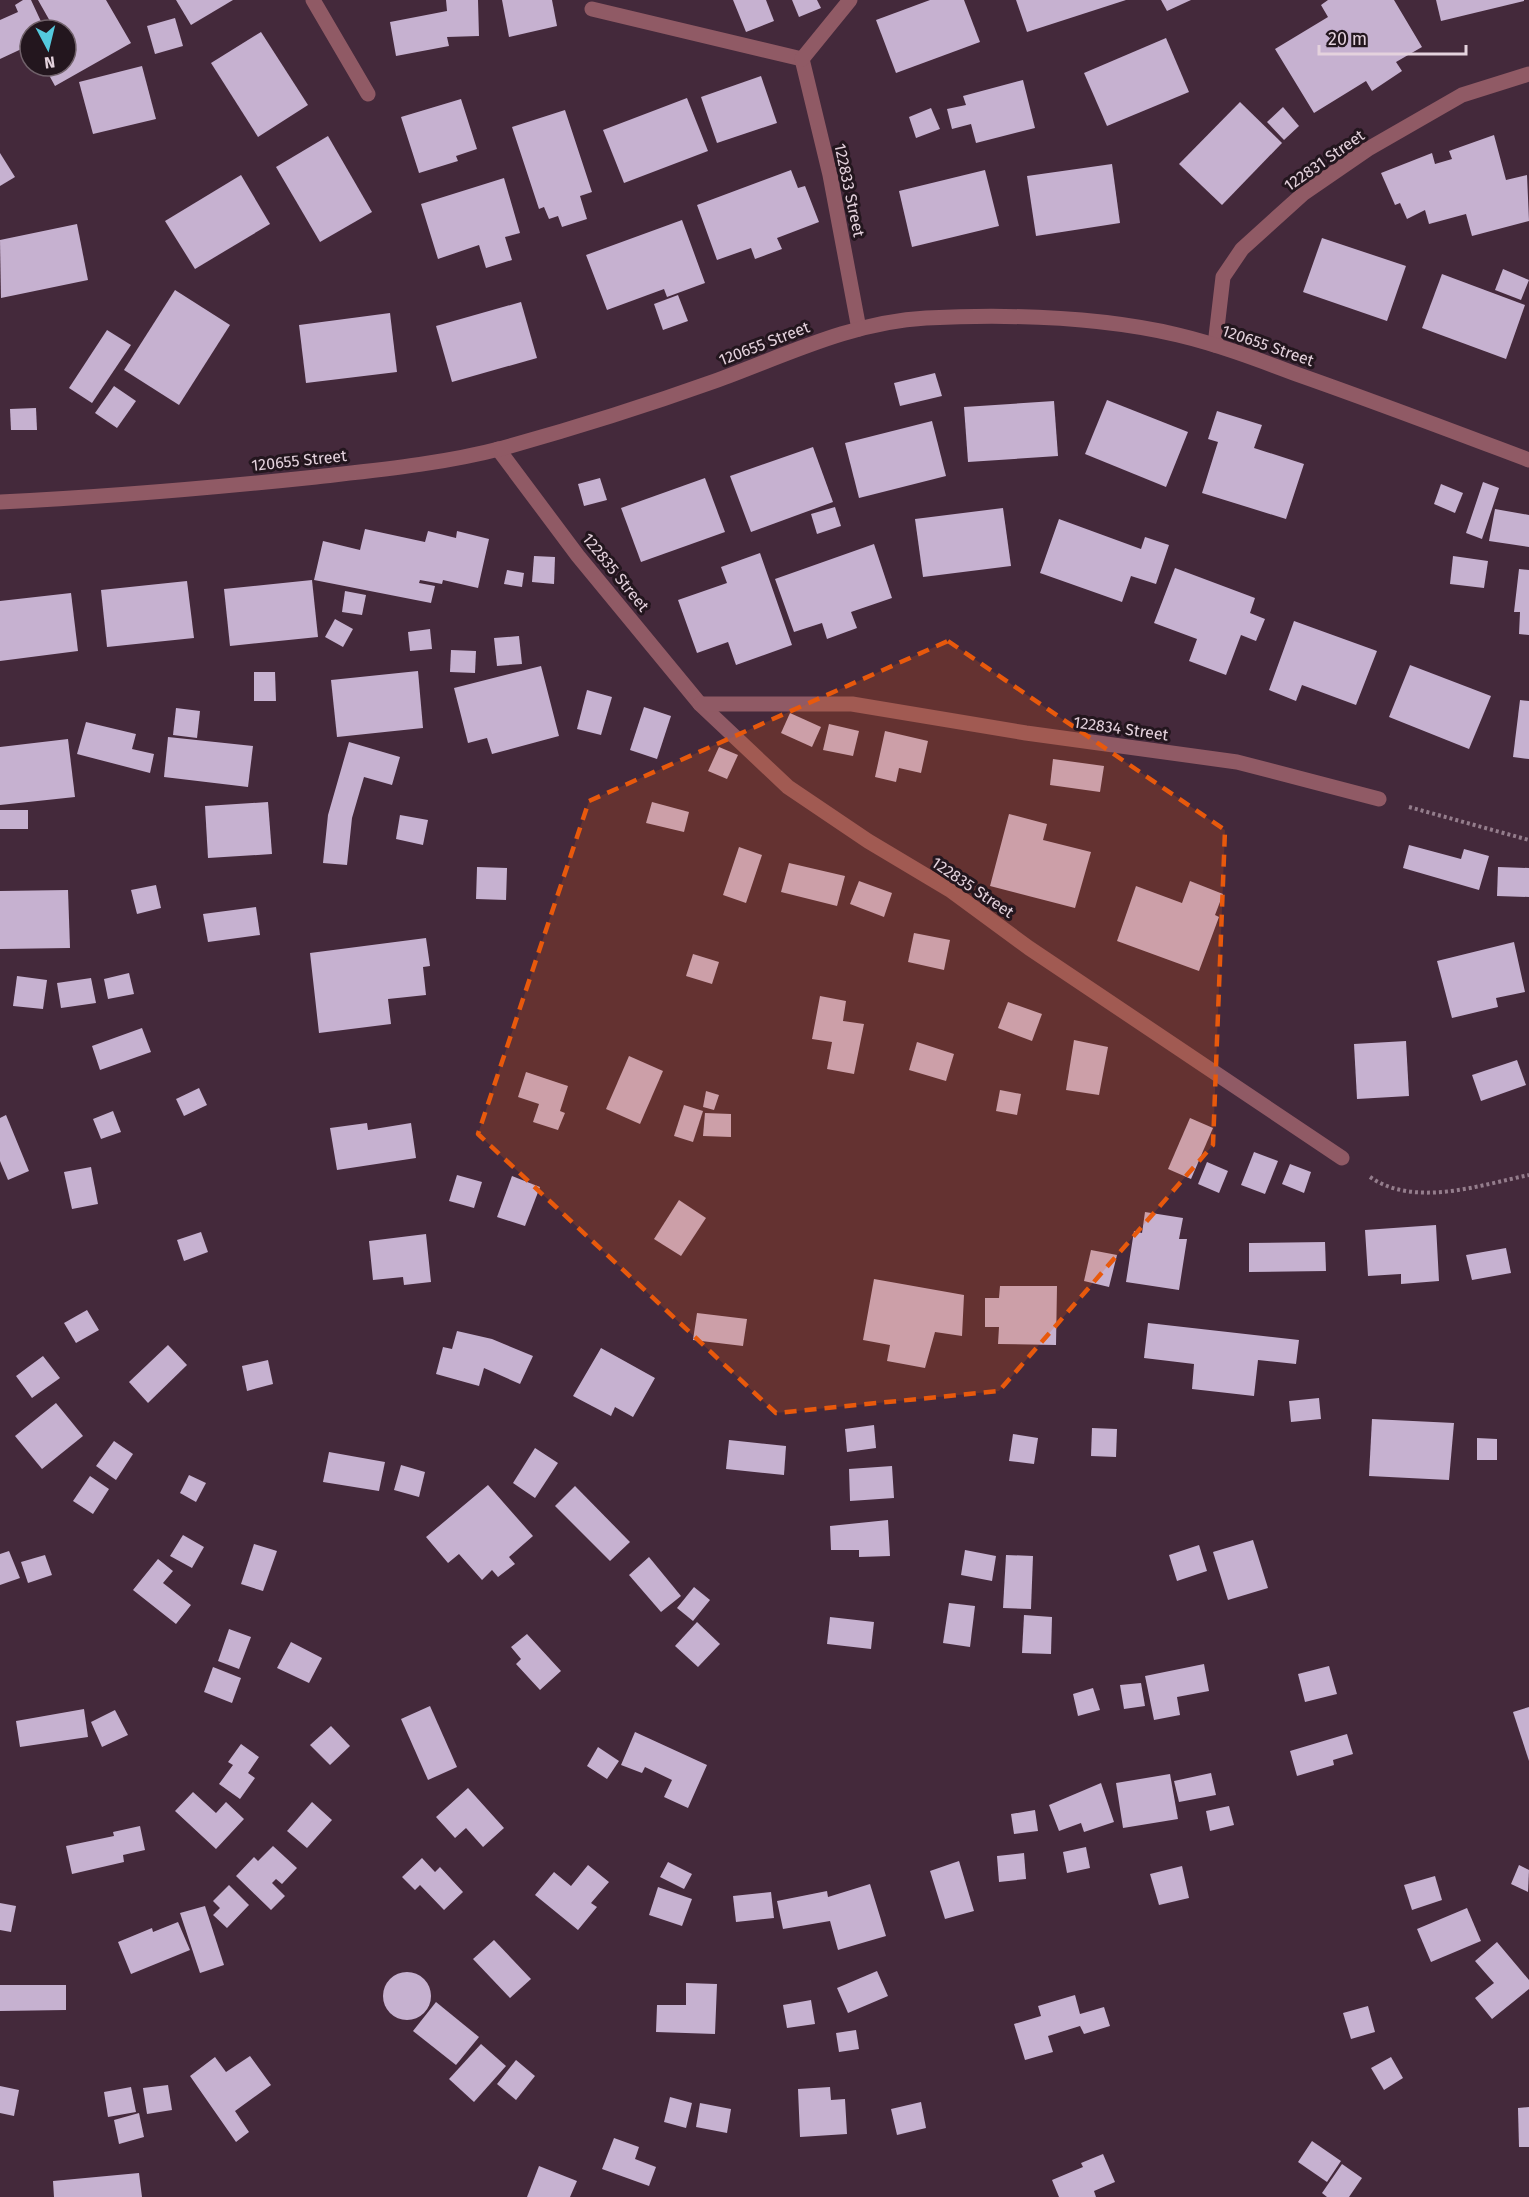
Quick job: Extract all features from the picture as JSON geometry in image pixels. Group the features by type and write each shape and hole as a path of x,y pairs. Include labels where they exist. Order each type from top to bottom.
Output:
{"street":[{"path":"313,0 368,94"},
{"path":"592,9 802,59 850,0"},
{"name":"122833 Street","path":"802,59 830,175 859,329"},
{"name":"122831 Street","path":"1215,345 1223,277 1242,249 1304,193 1368,149 1453,100 1502,81 1529,74"},
{"name":"120655 Street","path":"0,502 280,481 410,466 498,449 605,418 715,381 812,343 859,329 922,319 1007,317 1098,322 1175,334 1215,345 1529,460"},
{"name":"122835 Street","path":"498,449 578,556 700,704 788,788 868,841 950,890 1029,948 1342,1158"},
{"name":"122834 Street","path":"700,704 852,704 1026,733 1237,762 1379,799"}],"path":[{"path":"1379,799 1529,840"},
{"path":"1342,1158 1384,1187 1439,1193 1529,1175"}],"highlighted area":[{"path":"948,641 1225,830 1213,1145 999,1391 776,1413 478,1134 589,801"}],"building":[{"path":"23,0 31,0 39,18 18,18 18,51 0,59 0,20 18,12 15,5"},
{"path":"38,0 106,0 131,43 78,73 78,18 48,18"},
{"path":"176,0 233,0 191,25"},
{"path":"446,0 478,0 479,36 447,37 449,46 396,56 390,22 447,11"},
{"path":"502,0 552,0 557,26 509,37"},
{"path":"733,0 766,0 774,21 746,32"},
{"path":"792,0 817,0 821,8 799,17"},
{"path":"930,0 964,0 980,42 896,73 876,20"},
{"path":"1016,0 1126,0 1027,32"},
{"path":"1161,0 1191,0 1167,11"},
{"path":"1328,0 1394,0 1422,47 1396,62 1402,71 1372,91 1366,81 1314,113 1275,49 1328,17 1321,5"},
{"path":"1436,0 1524,0 1524,1 1441,21"},
{"path":"175,18 183,46 155,54 147,26"},
{"path":"261,32 308,105 258,137 211,63"},
{"path":"1166,38 1189,92 1107,126 1084,73"},
{"path":"142,66 156,119 93,134 79,82"},
{"path":"761,76 777,123 717,143 701,97"},
{"path":"51,78 69,78 55,86"},
{"path":"1023,80 1035,128 976,143 971,124 952,129 947,109 966,105 963,96"},
{"path":"687,98 708,151 624,183 603,130"},
{"path":"461,99 477,149 456,156 458,161 419,173 401,117"},
{"path":"1240,102 1282,143 1222,205 1179,164"},
{"path":"1283,107 1299,126 1284,140 1267,122"},
{"path":"931,108 940,129 916,138 909,117"},
{"path":"565,110 592,192 580,196 587,219 562,227 558,216 549,219 544,207 539,209 512,127"},
{"path":"1494,135 1506,180 1527,175 1529,221 1472,236 1466,214 1429,224 1425,210 1407,219 1400,203 1395,205 1381,173 1432,153 1435,164 1452,159 1449,151"},
{"path":"328,136 372,212 320,242 276,167"},
{"path":"0,153 15,177 0,186"},
{"path":"1112,164 1120,223 1036,236 1027,176"},
{"path":"791,170 798,188 805,186 819,222 777,238 782,249 755,259 751,248 717,260 697,205"},
{"path":"985,170 999,226 912,247 899,191"},
{"path":"241,175 270,224 195,269 165,221"},
{"path":"504,178 520,233 505,237 512,260 486,268 479,245 438,259 421,204"},
{"path":"682,220 705,283 667,297 664,289 607,310 586,255"},
{"path":"77,224 88,280 1,298 0,240"},
{"path":"1322,238 1406,266 1387,321 1303,292"},
{"path":"1503,269 1529,280 1521,300 1495,290"},
{"path":"1442,274 1525,305 1506,359 1422,328"},
{"path":"175,290 230,325 179,405 124,370"},
{"path":"678,295 688,321 663,330 654,304"},
{"path":"521,302 537,358 452,382 436,326"},
{"path":"390,313 397,372 306,383 299,325"},
{"path":"107,330 131,345 92,403 69,388"},
{"path":"935,373 942,396 900,406 894,383"},
{"path":"114,386 136,401 117,428 95,413"},
{"path":"1107,400 1188,432 1166,487 1085,454"},
{"path":"1054,401 1058,456 968,462 964,407"},
{"path":"36,408 37,430 11,430 10,409"},
{"path":"1217,411 1262,425 1254,448 1304,464 1286,519 1202,493 1218,442 1208,439"},
{"path":"932,421 946,476 859,498 845,443"},
{"path":"813,447 833,502 751,532 730,476"},
{"path":"600,478 607,500 584,506 578,484"},
{"path":"705,478 725,532 641,562 621,508"},
{"path":"1483,482 1499,488 1482,539 1466,533"},
{"path":"1441,484 1463,493 1455,513 1434,504"},
{"path":"835,507 841,526 817,534 811,514"},
{"path":"1003,508 1011,566 923,577 915,519"},
{"path":"1495,509 1529,515 1529,547 1489,541"},
{"path":"1059,519 1141,549 1145,537 1169,545 1156,584 1131,576 1122,602 1040,573"},
{"path":"365,529 425,542 428,531 456,538 457,531 489,539 478,588 443,580 442,584 420,580 419,583 435,586 431,603 314,580 323,541 360,550"},
{"path":"874,544 892,598 851,612 857,628 827,639 822,623 794,632 775,579"},
{"path":"760,553 792,645 736,665 728,642 697,653 678,600 727,583 721,567"},
{"path":"534,556 555,557 554,584 532,582"},
{"path":"1453,556 1488,561 1484,588 1450,584"},
{"path":"1175,568 1255,598 1250,613 1265,619 1256,641 1241,635 1226,675 1189,661 1197,639 1154,623"},
{"path":"1519,569 1529,570 1529,635 1519,634 1520,612 1514,612"},
{"path":"507,570 524,573 522,587 504,584"},
{"path":"312,580 318,637 230,646 224,589"},
{"path":"187,581 194,638 107,647 101,590"},
{"path":"345,591 366,595 362,615 342,612"},
{"path":"71,593 78,651 0,661 0,601"},
{"path":"335,619 353,629 343,647 325,637"},
{"path":"1294,621 1377,651 1356,705 1302,685 1296,701 1269,690"},
{"path":"430,629 432,649 410,651 408,632"},
{"path":"519,636 522,664 497,666 494,638"},
{"path":"451,650 476,651 475,673 450,672"},
{"path":"1410,665 1491,696 1469,749 1389,717"},
{"path":"541,666 559,736 492,754 487,738 468,743 454,688"},
{"path":"418,671 423,728 337,737 331,680"},
{"path":"254,672 275,672 276,701 254,701"},
{"path":"587,690 612,697 601,735 577,729"},
{"path":"1520,700 1529,701 1529,759 1513,757"},
{"path":"644,707 671,716 657,759 630,750"},
{"path":"176,708 200,711 197,738 173,735"},
{"path":"790,713 821,727 812,747 781,733"},
{"path":"86,722 136,734 132,749 154,754 150,773 77,754"},
{"path":"829,724 859,731 853,756 823,750"},
{"path":"885,731 928,741 921,773 899,768 896,782 875,777"},
{"path":"168,737 253,746 248,787 164,777"},
{"path":"68,739 75,797 0,805 0,747"},
{"path":"349,742 400,757 392,785 364,777 352,818 347,865 323,863 328,815"},
{"path":"719,747 738,755 727,779 708,771"},
{"path":"1053,759 1104,766 1100,792 1050,785"},
{"path":"268,802 272,854 208,858 205,806"},
{"path":"652,802 689,812 684,832 646,823"},
{"path":"0,810 28,810 28,829 0,829"},
{"path":"1009,814 1047,824 1043,840 1091,852 1075,908 990,886"},
{"path":"400,815 428,820 423,845 396,839"},
{"path":"1409,845 1461,859 1464,849 1489,856 1479,890 1403,868"},
{"path":"739,847 762,855 746,903 723,895"},
{"path":"789,863 845,876 837,906 781,892"},
{"path":"477,867 507,868 506,900 476,899"},
{"path":"1498,867 1529,868 1529,897 1497,896"},
{"path":"859,881 892,893 884,917 850,904"},
{"path":"1190,881 1223,894 1215,915 1219,917 1199,971 1117,941 1136,886 1182,903"},
{"path":"156,885 161,908 137,914 131,890"},
{"path":"68,890 70,948 0,949 0,891"},
{"path":"256,907 260,935 208,942 203,914"},
{"path":"914,933 950,940 944,970 908,962"},
{"path":"426,938 430,966 423,967 426,995 388,999 391,1024 319,1033 310,953"},
{"path":"1514,942 1525,992 1496,998 1498,1007 1452,1018 1437,961"},
{"path":"693,954 719,962 712,984 686,976"},
{"path":"129,973 134,994 108,999 104,979"},
{"path":"17,976 47,980 43,1009 13,1006"},
{"path":"91,978 96,1003 61,1008 57,983"},
{"path":"820,996 846,1001 843,1021 864,1024 854,1074 827,1069 832,1042 812,1039"},
{"path":"1008,1002 1042,1014 1032,1041 998,1028"},
{"path":"142,1028 151,1052 100,1070 92,1046"},
{"path":"1074,1040 1108,1047 1099,1095 1066,1090"},
{"path":"1406,1041 1409,1096 1357,1099 1354,1044"},
{"path":"917,1042 954,1054 946,1081 909,1070"},
{"path":"629,1056 663,1071 640,1124 606,1109"},
{"path":"1517,1060 1526,1085 1481,1101 1472,1075"},
{"path":"526,1072 568,1086 560,1111 565,1113 558,1130 533,1122 539,1104 518,1097"},
{"path":"199,1088 207,1105 184,1116 176,1099"},
{"path":"1000,1090 1021,1094 1017,1115 996,1111"},
{"path":"706,1091 719,1095 714,1110 703,1107"},
{"path":"684,1105 703,1111 693,1142 674,1136"},
{"path":"113,1111 121,1132 101,1139 93,1119"},
{"path":"705,1113 731,1114 731,1137 703,1136"},
{"path":"6,1115 29,1171 8,1180 0,1161 0,1118"},
{"path":"1190,1118 1213,1128 1191,1179 1168,1169"},
{"path":"367,1123 368,1130 411,1123 416,1158 337,1170 330,1128"},
{"path":"1254,1152 1278,1161 1265,1194 1241,1185"},
{"path":"1207,1162 1228,1171 1219,1193 1198,1184"},
{"path":"1290,1164 1311,1172 1304,1193 1282,1184"},
{"path":"91,1167 98,1204 72,1209 64,1172"},
{"path":"457,1175 482,1182 474,1208 449,1201"},
{"path":"512,1176 540,1187 525,1226 497,1217"},
{"path":"679,1200 706,1218 681,1256 654,1239"},
{"path":"1145,1212 1183,1218 1179,1239 1187,1239 1179,1290 1126,1282 1134,1231 1142,1233"},
{"path":"1436,1225 1439,1281 1401,1284 1401,1274 1368,1276 1365,1230"},
{"path":"201,1232 208,1252 184,1261 177,1240"},
{"path":"426,1234 431,1282 404,1285 403,1277 373,1280 369,1241"},
{"path":"1325,1242 1326,1271 1249,1272 1249,1243"},
{"path":"1506,1248 1511,1273 1472,1280 1466,1255"},
{"path":"1091,1250 1117,1255 1109,1287 1084,1281"},
{"path":"874,1279 964,1295 962,1336 935,1332 925,1368 887,1361 890,1345 863,1340"},
{"path":"1000,1286 1057,1286 1056,1345 998,1344 999,1327 985,1327 985,1298 999,1298"},
{"path":"87,1310 99,1330 76,1343 64,1323"},
{"path":"697,1313 747,1319 743,1346 693,1340"},
{"path":"1148,1323 1299,1340 1296,1364 1258,1360 1254,1396 1192,1389 1194,1364 1144,1358"},
{"path":"457,1331 492,1339 533,1356 520,1384 484,1368 479,1386 436,1374 443,1347 452,1349"},
{"path":"168,1345 187,1365 148,1403 129,1382"},
{"path":"601,1348 655,1378 633,1417 615,1407 611,1416 573,1396"},
{"path":"43,1356 60,1378 32,1398 16,1376"},
{"path":"268,1360 273,1384 247,1391 242,1366"},
{"path":"1319,1398 1321,1419 1291,1422 1289,1401"},
{"path":"56,1403 83,1436 42,1469 15,1436"},
{"path":"1372,1419 1454,1423 1449,1480 1369,1476"},
{"path":"874,1425 876,1448 847,1452 845,1429"},
{"path":"1092,1428 1117,1429 1116,1457 1091,1456"},
{"path":"1013,1434 1038,1438 1034,1464 1009,1461"},
{"path":"1477,1438 1497,1439 1497,1460 1477,1460"},
{"path":"729,1440 786,1446 784,1475 726,1469"},
{"path":"114,1441 133,1454 116,1480 96,1466"},
{"path":"535,1448 558,1463 535,1498 513,1483"},
{"path":"329,1452 385,1462 379,1491 323,1482"},
{"path":"401,1465 425,1472 419,1497 394,1490"},
{"path":"892,1466 894,1498 850,1501 849,1469"},
{"path":"189,1475 206,1483 196,1502 180,1493"},
{"path":"90,1476 109,1489 93,1514 73,1501"},
{"path":"488,1485 533,1536 509,1557 515,1564 498,1577 492,1570 482,1580 459,1554 448,1563 426,1537"},
{"path":"575,1486 630,1542 610,1561 555,1506"},
{"path":"888,1520 890,1556 859,1557 859,1550 831,1550 830,1526"},
{"path":"183,1535 204,1547 192,1568 170,1556"},
{"path":"1253,1540 1268,1588 1228,1600 1213,1552"},
{"path":"254,1544 277,1551 263,1591 241,1584"},
{"path":"1199,1545 1207,1571 1177,1581 1169,1555"},
{"path":"965,1550 996,1556 992,1581 961,1575"},
{"path":"9,1551 20,1578 0,1585 0,1554"},
{"path":"45,1555 52,1575 28,1583 21,1562"},
{"path":"1006,1555 1033,1556 1031,1609 1003,1608"},
{"path":"649,1557 681,1596 661,1612 629,1575"},
{"path":"158,1559 173,1571 163,1583 191,1605 176,1624 133,1590"},
{"path":"694,1587 710,1600 693,1621 677,1608"},
{"path":"949,1603 975,1606 970,1647 943,1643"},
{"path":"1024,1615 1052,1617 1051,1654 1022,1653"},
{"path":"830,1617 874,1622 871,1649 827,1644"},
{"path":"697,1622 720,1644 698,1667 675,1646"},
{"path":"229,1629 251,1637 239,1669 218,1661"},
{"path":"527,1634 561,1671 540,1690 516,1664 521,1659 511,1647"},
{"path":"291,1642 322,1658 309,1683 277,1668"},
{"path":"1204,1664 1209,1691 1177,1697 1180,1715 1154,1720 1145,1676"},
{"path":"1329,1666 1337,1694 1305,1702 1298,1674"},
{"path":"213,1667 241,1678 232,1703 204,1692"},
{"path":"1141,1683 1145,1706 1124,1709 1120,1685"},
{"path":"1093,1688 1100,1710 1078,1716 1073,1694"},
{"path":"430,1706 457,1767 428,1780 401,1719"},
{"path":"1529,1707 1529,1761 1513,1712"},
{"path":"84,1709 88,1737 20,1747 16,1721"},
{"path":"115,1710 128,1735 102,1747 91,1722"},
{"path":"331,1726 350,1746 330,1765 310,1745"},
{"path":"635,1732 707,1765 688,1808 664,1797 672,1780 645,1767 642,1773 621,1765"},
{"path":"1347,1734 1353,1754 1333,1760 1334,1765 1297,1776 1290,1751"},
{"path":"241,1744 259,1757 248,1773 255,1778 240,1799 219,1784 233,1765 228,1762"},
{"path":"598,1747 619,1761 607,1779 587,1766"},
{"path":"1211,1773 1216,1795 1179,1802 1174,1781"},
{"path":"1170,1774 1178,1819 1123,1828 1116,1783"},
{"path":"1101,1783 1114,1822 1084,1832 1081,1823 1059,1831 1049,1805"},
{"path":"468,1788 504,1828 483,1847 466,1828 455,1838 436,1817"},
{"path":"193,1792 216,1813 226,1802 244,1819 216,1849 175,1811"},
{"path":"312,1802 332,1820 307,1848 287,1831"},
{"path":"1229,1806 1234,1825 1210,1831 1206,1811"},
{"path":"1035,1810 1038,1831 1014,1834 1011,1814"},
{"path":"140,1826 145,1850 123,1855 124,1862 72,1874 66,1846 114,1836 113,1832"},
{"path":"273,1846 297,1868 282,1884 276,1879 272,1883 285,1896 271,1910 236,1876 254,1857 258,1861"},
{"path":"1086,1847 1090,1868 1067,1873 1063,1852"},
{"path":"1024,1853 1026,1879 999,1882 997,1856"},
{"path":"422,1858 435,1872 440,1867 463,1892 444,1910 420,1885 415,1890 402,1877"},
{"path":"959,1861 974,1911 945,1919 930,1871"},
{"path":"668,1862 692,1874 684,1889 660,1877"},
{"path":"588,1865 609,1882 591,1903 597,1907 578,1930 535,1895 554,1872 571,1886"},
{"path":"1519,1865 1529,1870 1528,1892 1511,1884"},
{"path":"1182,1866 1189,1898 1159,1905 1150,1874"},
{"path":"1435,1876 1442,1900 1412,1910 1404,1885"},
{"path":"870,1884 886,1936 838,1950 830,1921 783,1929 777,1901 827,1891 828,1897"},
{"path":"229,1885 249,1905 227,1928 213,1915 220,1908 213,1901"},
{"path":"658,1887 692,1899 682,1926 649,1915"},
{"path":"771,1892 774,1918 736,1922 733,1896"},
{"path":"0,1903 16,1906 11,1932 0,1930"},
{"path":"205,1906 224,1965 200,1973 180,1913"},
{"path":"1467,1908 1481,1941 1431,1962 1417,1929"},
{"path":"178,1922 190,1950 131,1974 118,1942 152,1928 153,1932"},
{"path":"494,1940 531,1979 510,1998 473,1959"},
{"path":"1497,1942 1529,1980 1529,1989 1492,2019 1475,1998 1494,1983 1475,1961"},
{"path":"877,1971 888,1996 848,2013 837,1988"},
{"path":"402,1972 412,1972 424,1979 431,1991 431,2001 424,2013 412,2020 402,2020 387,2009 383,2001 383,1991 394,1976"},
{"path":"686,1983 717,1984 715,2034 656,2032 657,2005 686,2005"},
{"path":"0,1985 66,1985 66,2010 0,2011"},
{"path":"1075,1995 1080,2014 1104,2007 1110,2026 1084,2034 1080,2026 1048,2036 1053,2052 1025,2060 1014,2024 1041,2016 1038,2006"},
{"path":"811,2000 815,2024 787,2028 783,2005"},
{"path":"436,2002 479,2037 456,2065 413,2031"},
{"path":"1368,2006 1375,2032 1351,2039 1343,2013"},
{"path":"856,2030 859,2049 839,2052 836,2033"},
{"path":"481,2044 506,2066 474,2102 449,2079"},
{"path":"250,2056 271,2085 235,2111 249,2132 236,2142 190,2076 215,2057 226,2072"},
{"path":"1391,2057 1403,2078 1384,2090 1371,2068"},
{"path":"516,2060 535,2076 516,2100 497,2084"},
{"path":"168,2085 172,2110 147,2114 143,2088"},
{"path":"0,2086 19,2090 14,2116 0,2113"},
{"path":"131,2087 136,2112 108,2117 104,2092"},
{"path":"830,2087 831,2100 845,2099 847,2134 800,2137 798,2089"},
{"path":"670,2097 692,2103 686,2128 664,2122"},
{"path":"921,2102 926,2128 897,2135 891,2109"},
{"path":"700,2103 731,2109 727,2133 696,2127"},
{"path":"1529,2107 1529,2147 1519,2147 1518,2108"},
{"path":"139,2113 144,2137 119,2144 114,2120"},
{"path":"614,2138 639,2147 635,2159 656,2167 649,2186 602,2169"},
{"path":"1312,2141 1341,2161 1327,2182 1298,2162"},
{"path":"1103,2154 1115,2182 1094,2191 1096,2197 1059,2197 1052,2180 1083,2167 1081,2163"},
{"path":"1342,2164 1362,2178 1349,2197 1327,2197 1322,2193"},
{"path":"539,2166 577,2181 570,2197 527,2197"},
{"path":"139,2173 142,2197 54,2197 53,2181"}]}
